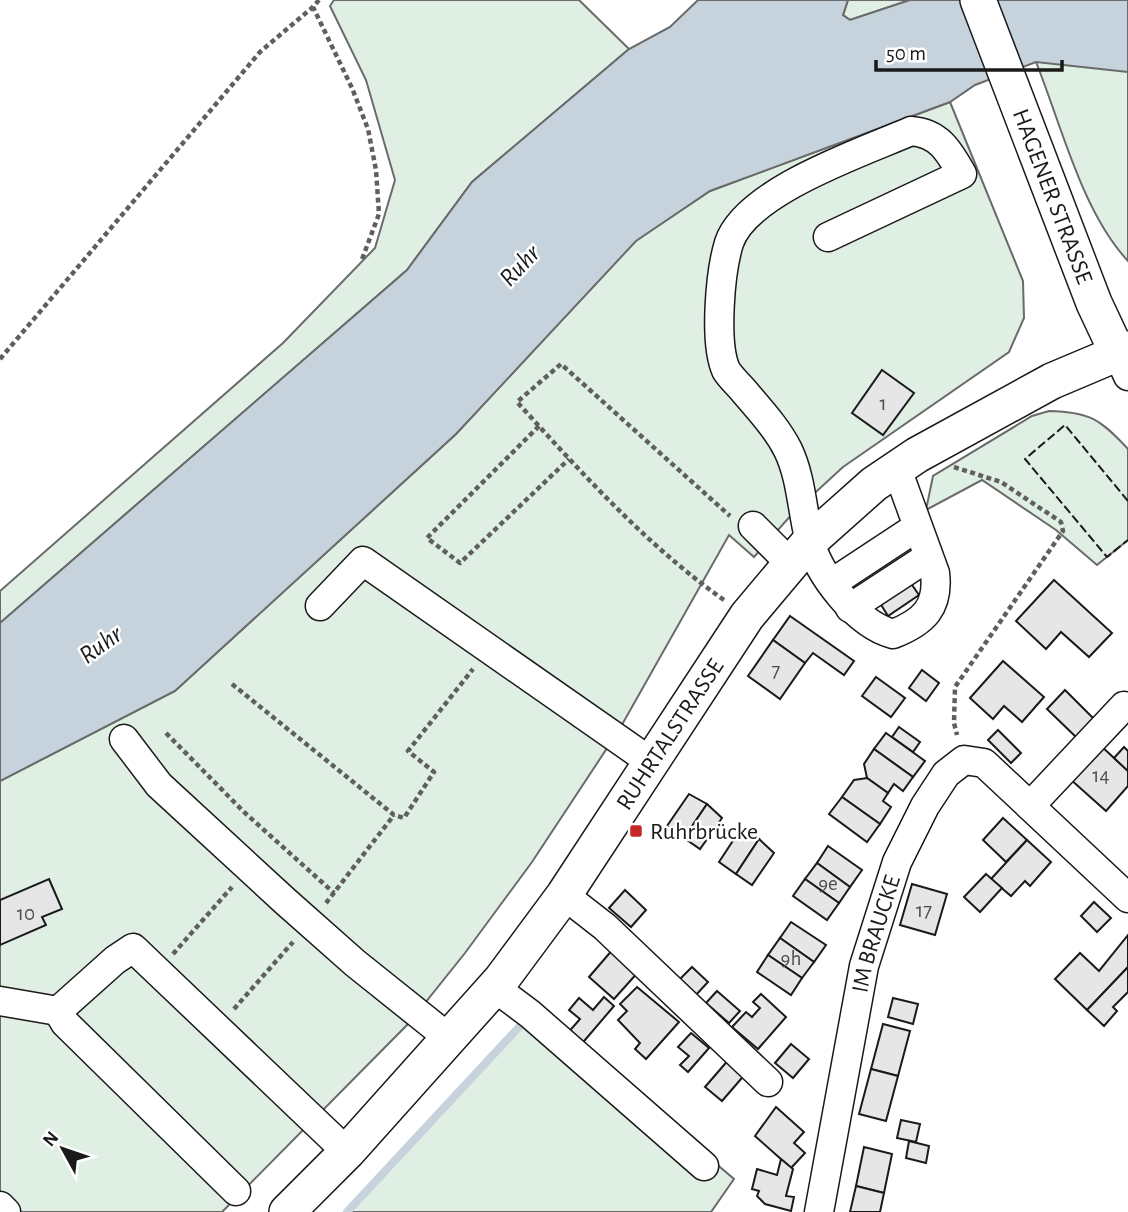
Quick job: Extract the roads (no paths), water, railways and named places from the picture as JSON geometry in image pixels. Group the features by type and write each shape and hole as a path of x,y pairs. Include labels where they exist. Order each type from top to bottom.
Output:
{"main road":[{"name":"HAGENER STRASSE","path":"978,0 1094,303 1124,359"},
{"name":"RUHRTALSTRASSE","path":"287,1212 347,1152 494,987 564,895 747,617 800,552 836,515 907,462 1052,381 1124,359"}],"street":[{"path":"800,552 789,452 766,417 727,371 719,339 730,242 753,211 778,190 911,131 927,132 947,148 962,174 828,237"},
{"path":"752,526 800,552 876,629 893,635 908,628 933,606 937,591 922,542 907,462"},
{"path":"841,596 922,542"},
{"path":"320,606 363,561 651,762"},
{"path":"1124,706 1030,806 1125,889"},
{"path":"124,739 159,785 249,868 355,963 450,1038"},
{"name":"IM BRAUCKE","path":"818,1212 864,966 897,862 925,806 946,774 964,760 984,763 1030,806"},
{"path":"564,895 605,927 768,1082"},
{"path":"0,1001 58,1011 133,948 347,1152"},
{"path":"494,987 530,1013 704,1166"},
{"path":"58,1011 65,1023 236,1191"},
{"path":"0,1206 6,1212"}],"water":[{"name":"Ruhr","path":"698,0 848,0 843,15 850,20 910,0 1128,0 1128,72 1036,62 975,85 950,102 710,191 636,241 456,434 175,691 0,781 0,623 407,270 472,182 629,49 670,27"}],"waterway":[{"path":"347,1212 519,1027"}],"place":[{"name":"Ruhrbrücke","path":"636,831"}]}
